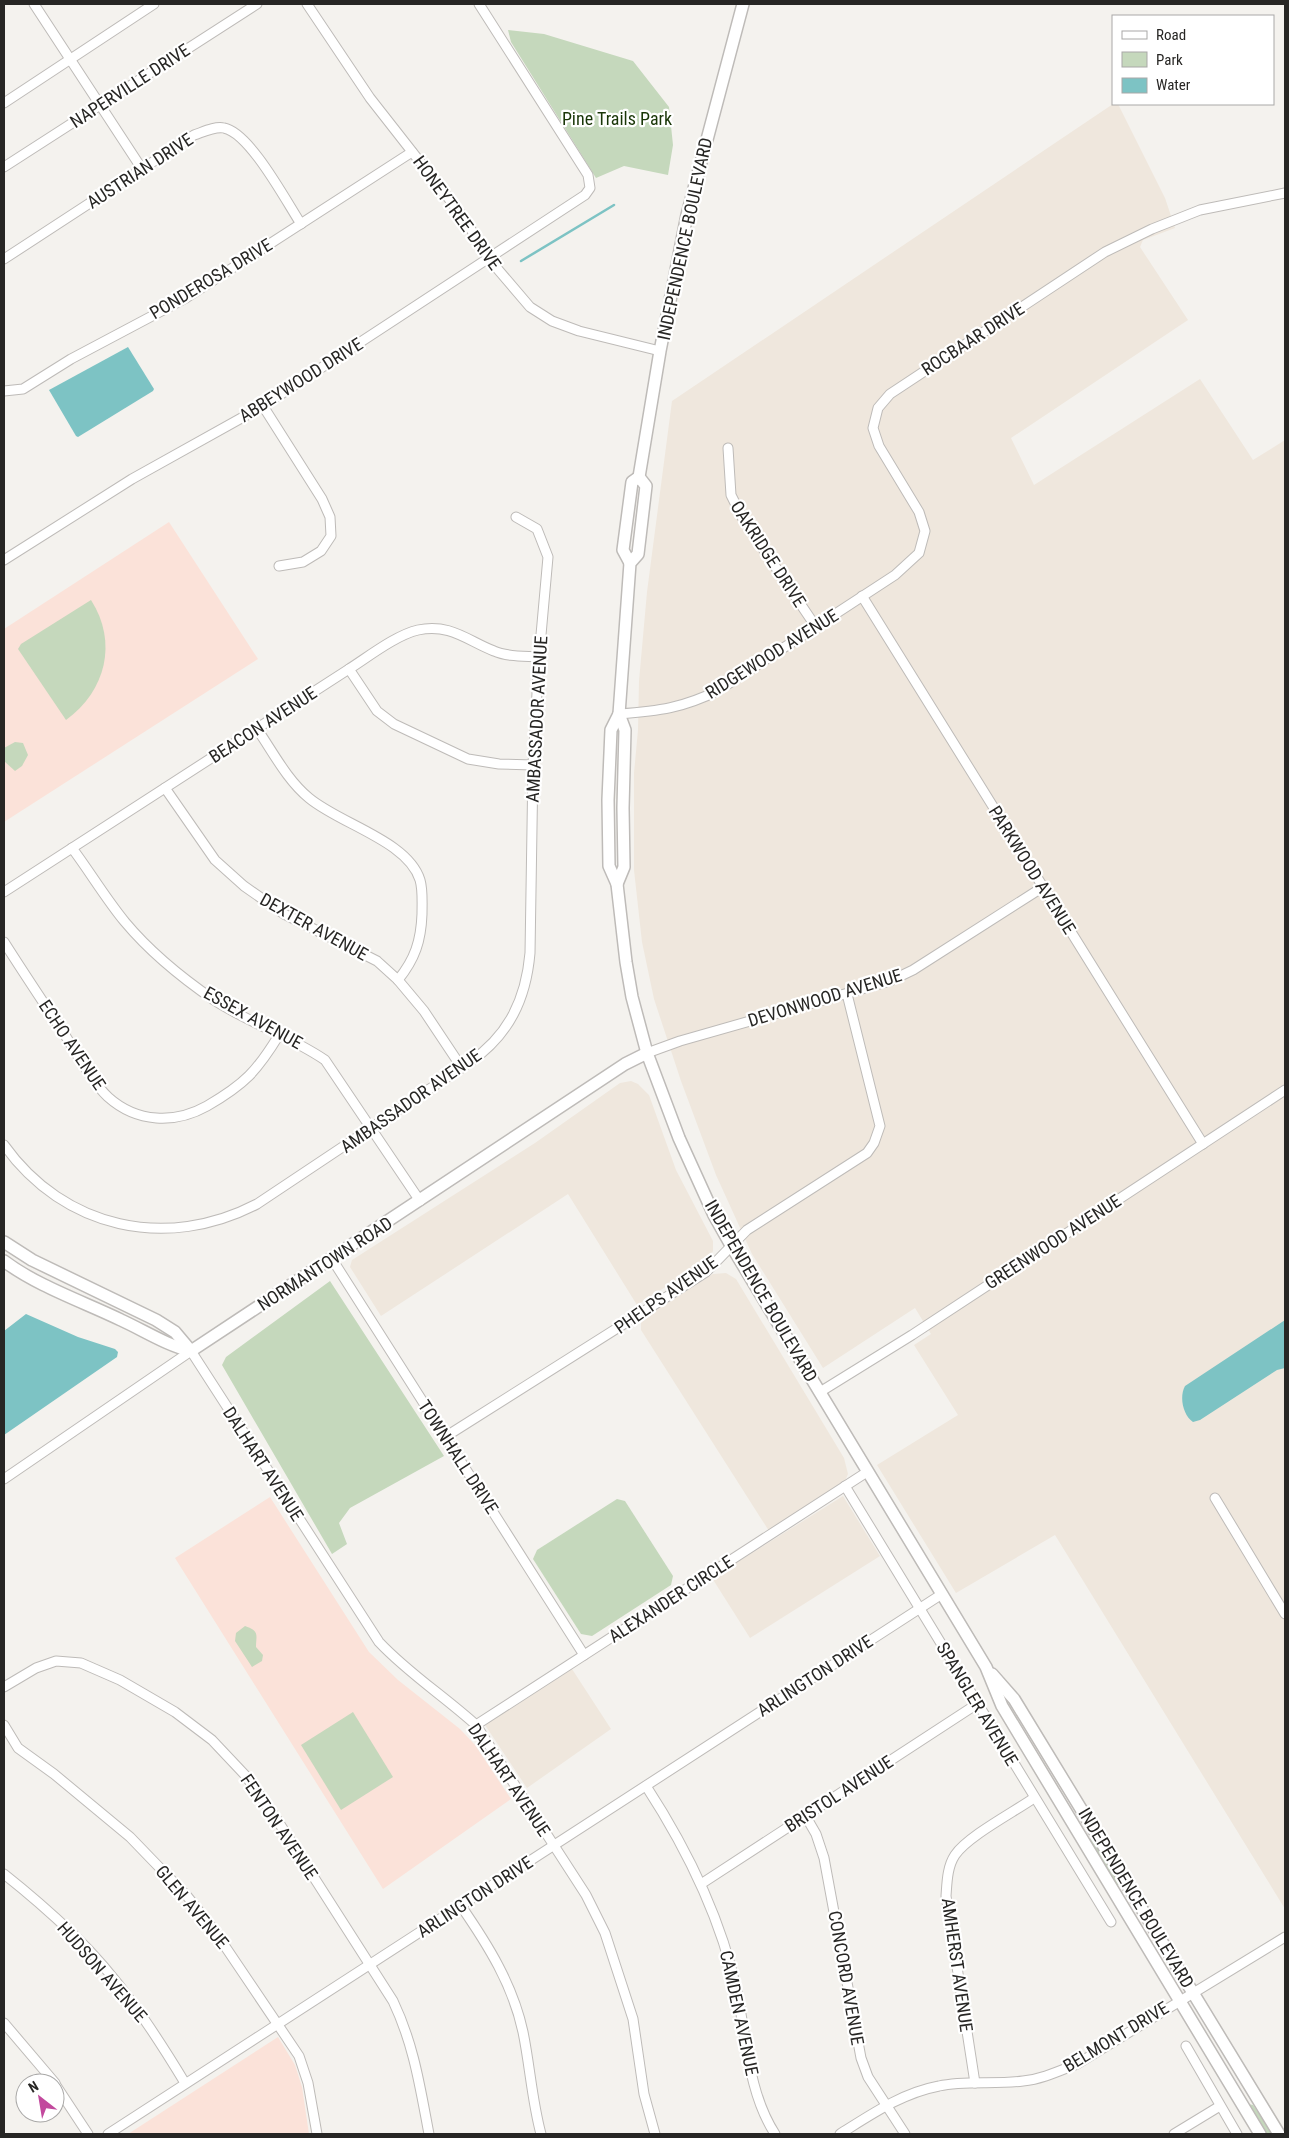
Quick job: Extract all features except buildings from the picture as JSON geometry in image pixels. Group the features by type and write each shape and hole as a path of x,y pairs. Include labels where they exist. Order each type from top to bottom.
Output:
{"main road":[{"name":"INDEPENDENCE BOULEVARD","path":"743,4 687,215 660,351 639,477 646,486 638,554 630,563 619,714 625,730 624,867 617,884 632,997 648,1053 696,1177 714,1215 986,1667 1002,1706 1260,2134"},
{"name":"NORMANTOWN ROAD","path":"191,1351 332,1260 618,1069 648,1053"},
{"name":"DALHART AVENUE","path":"4,1242 32,1260 156,1320 175,1332 191,1351"},
{"path":"4,1261 39,1281 151,1334 171,1346 191,1351"},
{"name":"INDEPENDENCE BOULEVARD","path":"986,1667 1014,1700 1279,2134"}],"street":[{"path":"34,4 142,169"},
{"path":"4,103 154,4"},
{"name":"NAPERVILLE DRIVE","path":"4,167 256,4"},
{"name":"HONEYTREE DRIVE","path":"307,4 370,98 464,218 489,259 530,307 552,321 579,331 660,351"},
{"name":"ABBEYWOOD DRIVE","path":"4,560 132,479 263,406 585,195 590,188 588,175 479,4"},
{"name":"AUSTRIAN DRIVE","path":"4,259 194,135 208,130 223,128 237,133 251,146 301,224"},
{"name":"PONDEROSA DRIVE","path":"4,391 22,389 71,359 186,298 412,152"},
{"name":"ROCBAAR DRIVE","path":"862,596 912,561 919,553 925,530 920,512 879,446 872,428 878,408 890,394 1105,252 1152,228 1200,210 1285,193"},
{"path":"263,406 322,499 330,517 331,536 320,551 303,562 279,566"},
{"name":"OAKRIDGE DRIVE","path":"728,448 731,495 758,543 816,627"},
{"name":"AMBASSADOR AVENUE","path":"4,1145 31,1177 65,1203 86,1213 120,1225 172,1229 208,1224 242,1212 257,1204 462,1068 481,1054 504,1030 518,1006 528,975 539,657 548,557 537,529 516,517"},
{"name":"RIDGEWOOD AVENUE","path":"619,714 662,711 693,702 719,690 862,596"},
{"name":"PARKWOOD AVENUE","path":"862,596 1203,1144"},
{"name":"BEACON AVENUE","path":"4,892 348,669 396,640 418,630 441,629 464,635 495,652 539,657"},
{"path":"348,669 377,711 394,724 468,759 499,764 534,766"},
{"path":"256,729 287,773 307,797 327,811 391,846 404,855 416,871 420,882 420,938 414,958 398,980"},
{"name":"DEXTER AVENUE","path":"165,788 215,860 244,886 284,914 377,961 398,980 418,1003 462,1068"},
{"name":"ESSEX AVENUE","path":"72,848 126,922 156,954 216,1001 310,1049 325,1060 420,1201"},
{"name":"DEVONWOOD AVENUE","path":"648,1053 680,1040 890,981 913,970 1043,887"},
{"name":"ECHO AVENUE","path":"4,942 108,1097 129,1112 152,1118 166,1119 178,1118 198,1111 250,1077 262,1063 280,1035"},
{"name":"PHELPS AVENUE","path":"445,1437 706,1272 747,1230 867,1153 878,1135 880,1126 847,994"},
{"name":"GREENWOOD AVENUE","path":"820,1392 920,1330 1285,1090"},
{"name":"TOWNHALL DRIVE","path":"332,1260 584,1655"},
{"name":"NORMANTOWN ROAD","path":"4,1479 191,1351"},
{"name":"DALHART AVENUE","path":"191,1351 379,1642 398,1662 476,1725 586,1895 605,1933 632,2019 644,2094 655,2134"},
{"name":"ALEXANDER CIRCLE","path":"476,1725 867,1472"},
{"name":"SPANGLER AVENUE","path":"845,1486 1111,1922"},
{"path":"1215,1498 1285,1614"},
{"name":"ARLINGTON DRIVE","path":"108,2134 942,1594"},
{"name":"FENTON AVENUE","path":"4,1687 36,1668 56,1661 82,1664 120,1680 176,1712 212,1740 245,1775 274,1815 393,2001 406,2028 416,2063 429,2134"},
{"name":"BRISTOL AVENUE","path":"701,1884 978,1704"},
{"name":"GLEN AVENUE","path":"4,1725 18,1748 54,1774 130,1837 168,1875 214,1930 299,2056 308,2083 316,2134"},
{"name":"CAMDEN AVENUE","path":"646,1786 677,1836 701,1884 725,1945 755,2088 775,2134"},
{"name":"AMHERST AVENUE","path":"975,2083 946,1896 947,1875 955,1855 972,1839 1034,1798"},
{"name":"CONCORD AVENUE","path":"805,1816 816,1834 824,1858 861,2058 868,2077 905,2134"},
{"name":"HUDSON AVENUE","path":"4,1874 34,1898 74,1935 106,1970 142,2016 185,2083"},
{"path":"461,1906 490,1948 508,1984 523,2031 541,2134"},
{"name":"BELMONT DRIVE","path":"840,2134 886,2105 915,2092 941,2085 1023,2081 1050,2075 1077,2064 1285,1937"},
{"path":"4,2023 46,2073"},
{"path":"1186,2046 1237,2134"},
{"path":"65,2098 88,2134"},
{"path":"1174,2134 1220,2106"}],"shaded area":[{"path":"1112,105 1118,105 1165,198 1175,228 1143,240 1140,247 1188,320 1011,438 1034,485 1200,379 1253,460 1285,440 1285,1909 1055,1535 956,1593 877,1465 958,1415 914,1345 931,1334 915,1308 823,1368 752,1254 716,1175 681,1081 654,999 642,942 634,870 634,773 638,730 639,681 647,592 672,401"},
{"path":"169,522 258,659 4,822 4,629"},
{"path":"631,1081 638,1084 649,1095 676,1170 713,1241 713,1251 708,1260 637,1305 568,1194 381,1316 350,1267 352,1260 535,1143 620,1083"},
{"path":"726,1273 736,1279 844,1458 848,1474 844,1483 769,1531 641,1330 641,1323 644,1318 713,1274"},
{"path":"843,1496 880,1556 750,1638 712,1578"},
{"path":"270,1497 369,1652 398,1680 460,1729 475,1745 511,1799 383,1889 175,1558"},
{"path":"572,1669 611,1729 527,1788 485,1725"},
{"path":"278,2037 295,2065 302,2087 309,2134 128,2134"}],"green space":[{"name":"Pine Trails Park","path":"508,30 544,34 633,61 669,107 673,145 668,175 624,166 596,178 511,42"},
{"path":"91,600 104,632 106,649 104,665 91,695 66,720 18,649 21,644"},
{"path":"15,742 23,743 28,755 22,766 15,771 4,761 4,748"},
{"path":"330,1281 444,1456 350,1508 339,1523 347,1544 332,1554 222,1365 226,1357"},
{"path":"617,1499 625,1501 673,1576 671,1585 592,1636 581,1634 533,1559 537,1550"},
{"path":"245,1626 255,1632 256,1647 263,1655 262,1661 252,1667 235,1641 236,1633"},
{"path":"353,1712 393,1777 341,1810 301,1745"},
{"path":"1093,1838 1121,1885 1116,1885 1087,1839"},
{"path":"1248,2104 1253,2105 1273,2134 1266,2134"}],"water":[{"path":"128,347 154,389 153,391 78,437 76,436 49,390"},
{"path":"26,1314 78,1337 115,1349 118,1352 117,1357 4,1435 4,1331"},
{"path":"1285,1320 1285,1368 1277,1370 1200,1420 1193,1422 1184,1410 1182,1395 1185,1386"}],"waterway":[{"path":"521,261 614,205"}]}
